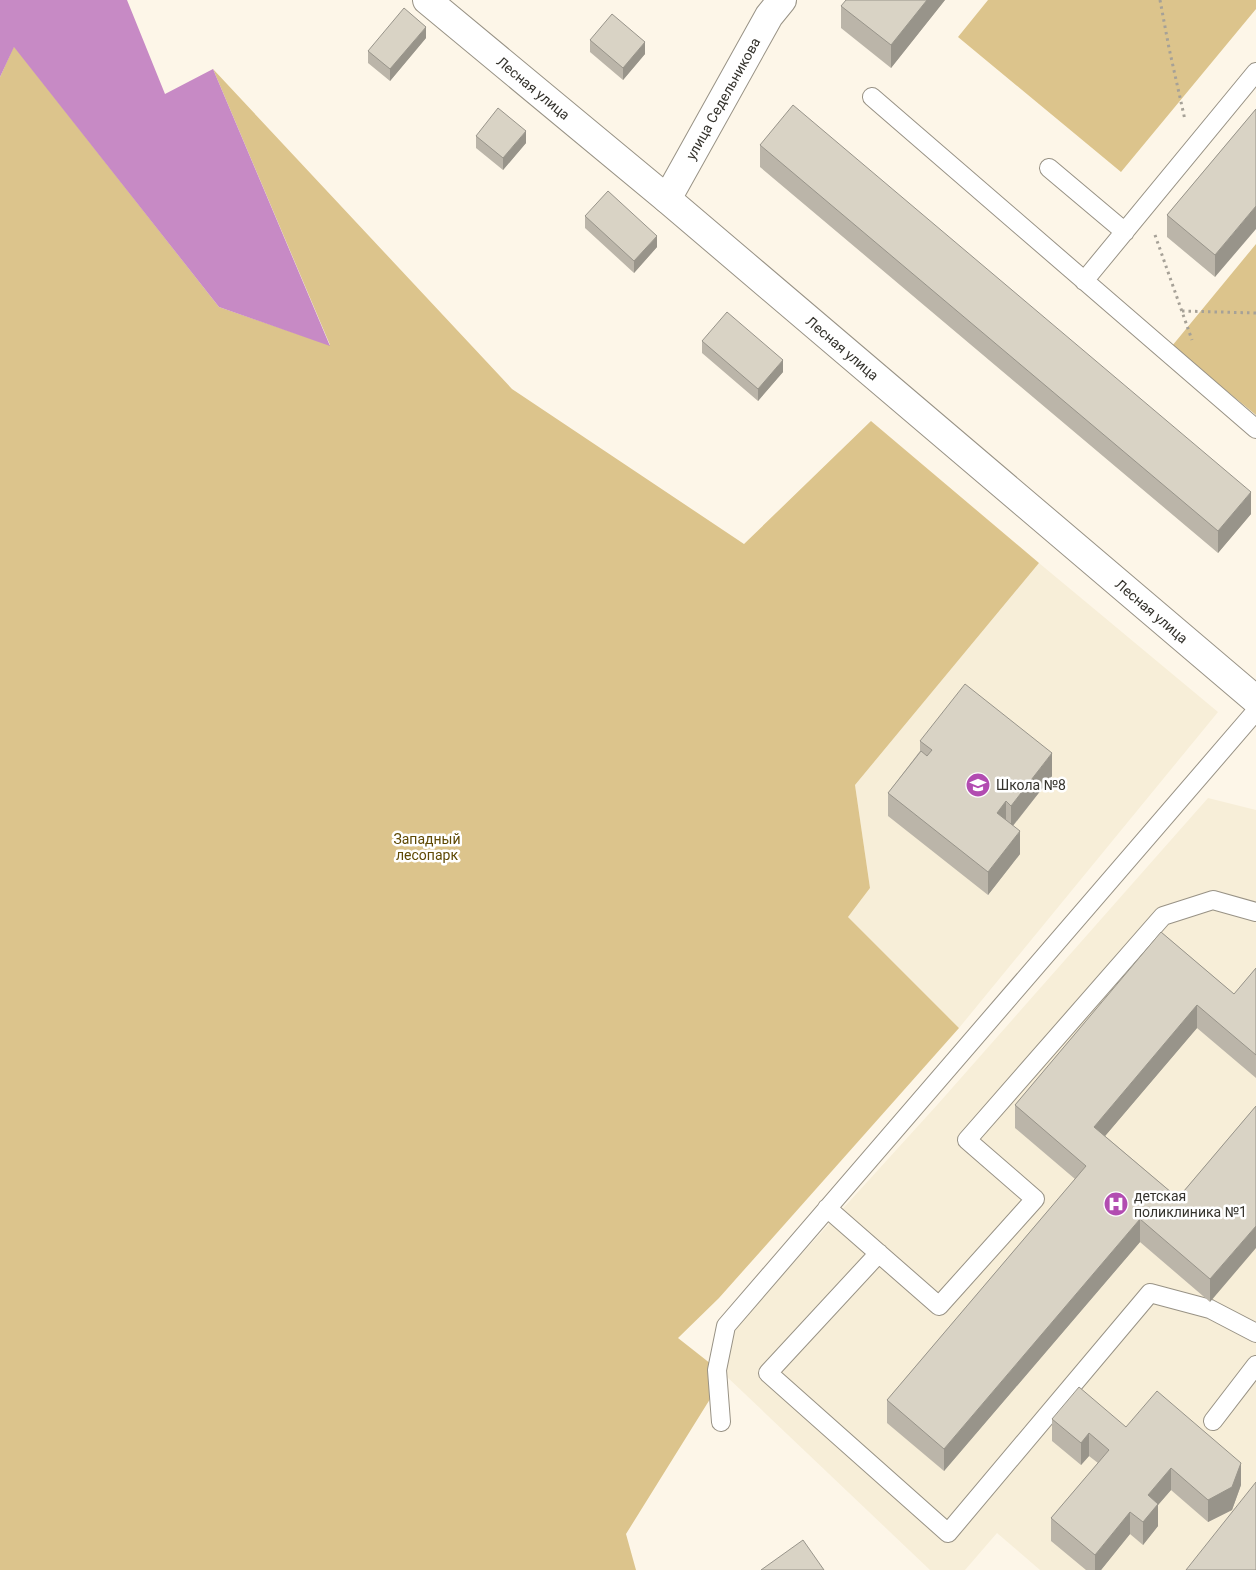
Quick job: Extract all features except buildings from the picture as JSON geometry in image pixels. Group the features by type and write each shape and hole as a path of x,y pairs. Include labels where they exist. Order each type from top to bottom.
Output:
{"street":[{"name":"Лесная улица","path":"427,0 667,199 1256,700"},
{"name":"улица Седельникова","path":"667,199 769,16 782,0"}],"lane":[{"path":"1084,281 1256,72"},
{"path":"872,97 1256,429"},
{"path":"1049,168 1125,232"},
{"path":"721,1422 717,1370 726,1326 1256,711"},
{"path":"827,1208 939,1306 1035,1199 966,1140 1163,916 1213,900 1256,912"},
{"path":"879,1253 768,1373 948,1533 1150,1293 1210,1309 1256,1332"},
{"path":"1213,1421 1256,1364"}],"path":[{"path":"1160,0 1192,150"},
{"path":"1146,205 1194,345"},
{"path":"1182,311 1256,313"}],"shaded area":[{"path":"0,0 127,0 165,94 213,69 330,346 219,307 14,47 0,77"},
{"path":"1039,563 1218,712 959,1028 848,917 870,888 855,785"},
{"path":"1208,798 1256,810 1256,1570 1040,1570 997,1533 965,1570 930,1570 725,1375 728,1335 938,1104"}],"green space":[{"path":"988,0 1256,0 1256,9 1121,172 958,37"},
{"name":"Западный лесопарк","path":"14,46 219,307 330,345 213,69 512,389 744,544 871,421 1039,563 855,785 870,888 848,917 959,1028 719,1298 678,1338 725,1375 626,1534 636,1570 0,1570 0,77"},
{"path":"1256,244 1256,415 1172,346"}],"place":[{"name":"Школа №8","path":"978,785"},
{"name":"детская поликлиника №1","path":"1116,1204"}]}
